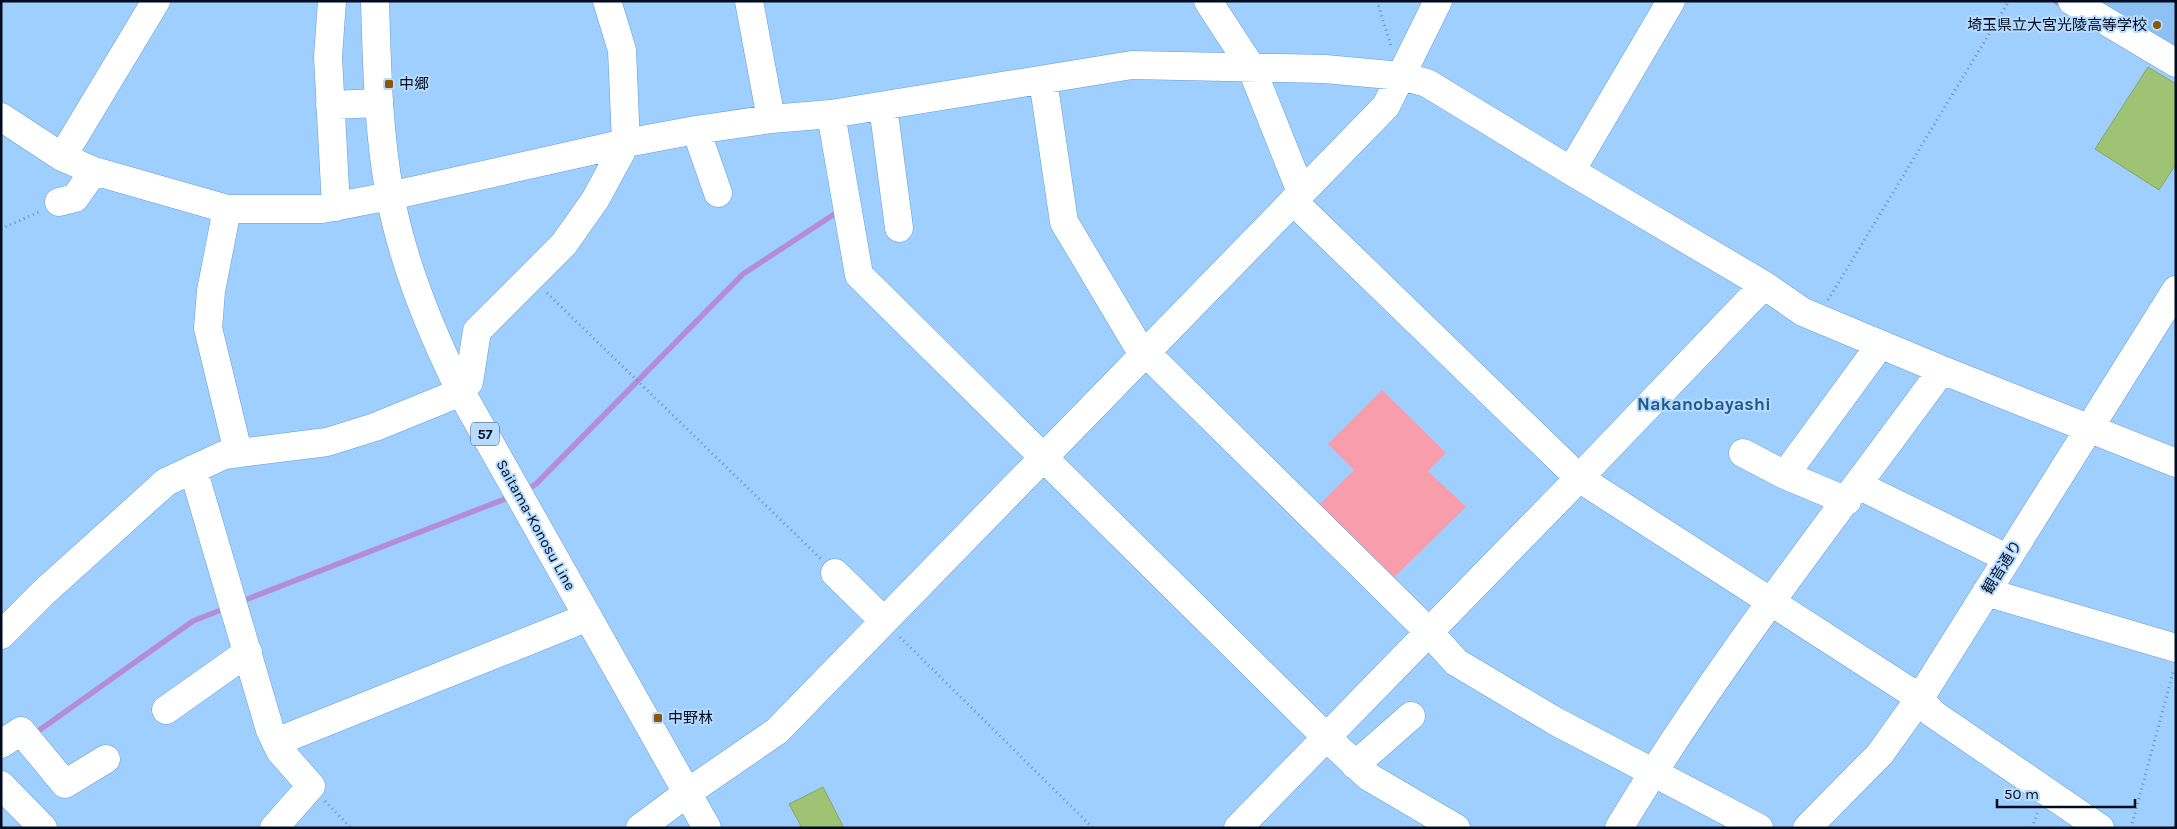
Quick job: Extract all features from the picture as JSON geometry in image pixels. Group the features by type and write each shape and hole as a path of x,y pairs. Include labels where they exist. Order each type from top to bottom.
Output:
{"street":[{"path":"62,157 156,1"},
{"path":"332,1 328,57 336,206"},
{"name":"Saitama-Konosu Line","path":"374,1 379,103 390,196 407,260 439,347 461,392 707,828"},
{"path":"1,635 44,592 166,482 224,455 327,442 375,427 461,392 469,382 477,331 564,244 595,200 626,143 622,50 608,1"},
{"path":"749,1 771,119"},
{"path":"1208,1 1251,67 1297,196 1579,478 1920,698 1932,714 2100,828"},
{"path":"640,828 777,731 1386,106 1438,1"},
{"path":"1571,171 1671,1"},
{"path":"2072,1 2176,63"},
{"path":"1,117 62,157 94,171 227,209 322,209 390,196 626,143 696,130 771,119 831,114 1132,65 1405,69 1571,171 1764,285 1803,312 1942,370 2176,462"},
{"path":"1043,80 1064,222 1136,343 1428,631 1456,662 1555,721 1760,828"},
{"path":"330,105 379,103"},
{"path":"883,106 899,228"},
{"path":"831,114 859,275 1326,737 1369,777 1456,828"},
{"path":"696,130 718,193"},
{"path":"59,202 76,198 94,171"},
{"path":"227,209 211,291 208,328 238,452"},
{"path":"1238,828 1764,285"},
{"name":"観音通り","path":"1807,828 1880,754 1920,698 2176,290"},
{"path":"1784,475 1880,345"},
{"path":"1618,828 1652,773 1771,602 1942,370"},
{"path":"1743,453 1784,475 1852,493 2007,558"},
{"path":"193,469 270,730 295,769 311,786 274,828"},
{"path":"835,573 884,621"},
{"path":"1986,592 2176,648"},
{"path":"276,742 588,617"},
{"path":"166,710 248,652"},
{"path":"1355,764 1411,716"},
{"path":"1,744 21,731 65,784 106,759"},
{"path":"1,785 43,828"}],"path":[{"path":"1377,1 1393,56 1405,69"},
{"path":"1817,318 2009,1"},
{"path":"1,229 59,202"},
{"path":"531,276 835,573"},
{"path":"884,621 1093,828"},
{"path":"2131,828 2176,661"},
{"path":"311,786 351,828"}],"shaded area":[{"name":"埼玉県立大宮光陵高等学校","path":"2099,1 2176,1 2176,49"},
{"path":"1382,390 1446,453 1428,471 1466,507 1387,584 1315,509 1354,470 1328,444"}],"building":[{"path":"2148,67 2176,84 2176,164 2159,190 2095,149"},
{"path":"823,787 844,828 802,828 789,804"}],"waterway":[{"path":"2055,1 2066,8"},
{"path":"526,490 536,484 743,274 836,213"},
{"path":"240,602 510,497"},
{"path":"34,734 193,621 226,608"}],"place":[{"name":"埼玉県立大宮光陵高等学校","path":"2157,25"},
{"name":"中郷","path":"389,84"},
{"name":"中野林","path":"658,718"}],"district":[{"name":"Nakanobayashi","path":"1704,404"}]}
